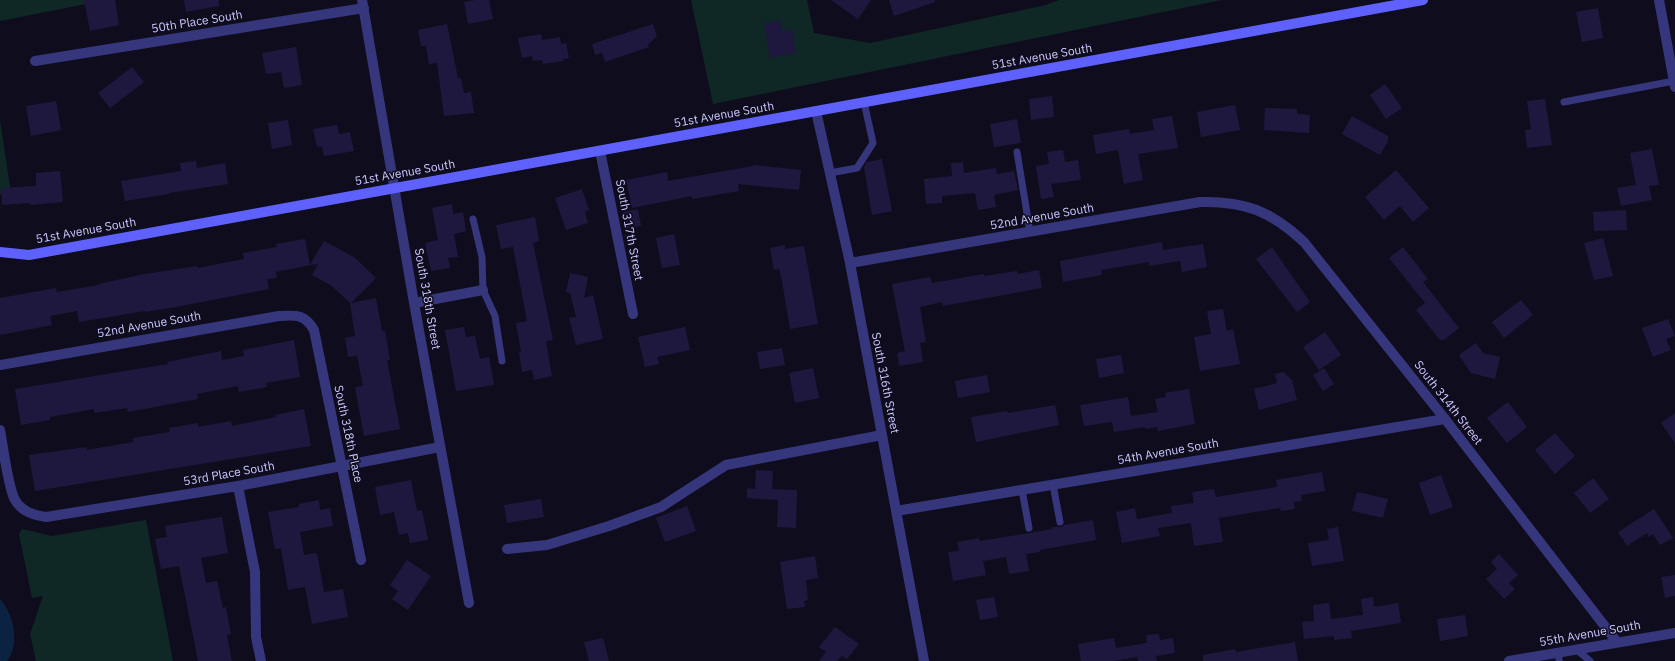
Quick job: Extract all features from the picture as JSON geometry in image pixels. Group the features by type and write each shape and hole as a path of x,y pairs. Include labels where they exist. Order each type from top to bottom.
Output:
{"main road":[{"name":"51st Avenue South","path":"0,252 29,255 1423,0"}],"street":[{"path":"1659,0 1674,84"},
{"name":"50th Place South","path":"35,61 363,4"},
{"name":"South 318th Street","path":"363,4 414,303 469,603"},
{"name":"South 316th Street","path":"816,111 850,263 924,661"},
{"name":"South 317th Street","path":"600,151 633,314"},
{"name":"52nd Avenue South","path":"850,263 1200,202 1222,202 1238,205"},
{"name":"South 314th Street","path":"1238,205 1259,210 1269,215 1292,230 1304,242 1445,419 1617,642"},
{"path":"414,303 483,290"},
{"name":"52nd Avenue South","path":"0,365 279,316 292,315 302,317"},
{"name":"South 318th Place","path":"302,317 309,321 314,330 361,560"},
{"name":"54th Avenue South","path":"896,511 1445,419"},
{"name":"53rd Place South","path":"0,430 11,488 15,500 23,509 33,515 46,517 238,486 440,447"},
{"path":"507,549 547,545 609,526 660,507 726,465 882,435"},
{"path":"238,486 255,572 256,637 260,661"},
{"name":"55th Avenue South","path":"1509,661 1559,657 1576,649 1675,633"}],"lane":[{"path":"1564,102 1674,84"},
{"path":"830,174 857,168 873,143 864,102"},
{"path":"1017,152 1030,232"},
{"path":"473,219 482,257 483,290 495,316 502,361"},
{"path":"1053,485 1060,522"},
{"path":"1022,490 1029,528"},
{"path":"1576,649 1590,661"}],"green space":[{"path":"0,0 106,0 0,21"},
{"path":"691,0 807,0 814,33 870,43 1046,5 1059,0 1222,0 713,104"},
{"path":"0,120 11,193 0,194"},
{"path":"146,520 173,661 36,661 30,634 43,596 32,598 19,534 22,529 52,536"}],"water":[{"path":"0,599 9,613 14,629 13,646 7,661 0,661"}],"building":[{"path":"84,0 115,0 119,25 90,31"},
{"path":"184,0 219,0 219,6 186,12"},
{"path":"489,0 493,19 468,24 464,2"},
{"path":"831,0 871,0 858,19"},
{"path":"889,0 935,0 935,2 894,16"},
{"path":"1598,8 1603,38 1582,42 1576,12"},
{"path":"780,20 782,31 792,29 796,53 770,58 764,23"},
{"path":"447,24 458,78 461,78 464,93 471,92 474,113 444,116 437,63 429,64 426,46 421,46 418,30"},
{"path":"653,24 657,36 648,45 649,47 605,62 602,53 595,55 592,44"},
{"path":"541,34 542,40 560,37 561,44 566,43 569,58 563,59 564,61 543,64 542,60 533,61 532,56 522,58 518,38"},
{"path":"296,47 302,85 284,88 281,72 266,74 262,53"},
{"path":"132,67 144,82 110,108 98,93"},
{"path":"1385,84 1402,108 1386,119 1370,95"},
{"path":"1052,96 1054,117 1031,120 1029,99"},
{"path":"1545,99 1552,145 1527,148 1525,130 1531,129 1527,101"},
{"path":"56,101 61,130 31,136 26,106"},
{"path":"1235,105 1240,130 1201,137 1197,112"},
{"path":"1265,108 1297,109 1297,114 1310,115 1309,133 1264,130"},
{"path":"1172,116 1178,148 1138,154 1143,180 1124,184 1118,150 1096,154 1093,135 1129,129 1130,134 1154,130 1152,119"},
{"path":"1352,116 1388,136 1388,141 1380,155 1342,134"},
{"path":"1017,119 1021,143 994,147 990,124"},
{"path":"288,120 292,145 272,149 268,123"},
{"path":"337,125 339,134 350,132 354,151 324,156 322,146 317,147 313,129"},
{"path":"1652,149 1659,185 1649,186 1652,200 1621,206 1617,188 1636,185 1630,153"},
{"path":"1063,150 1065,162 1078,160 1081,180 1051,184 1054,197 1041,199 1036,166 1049,164 1047,152"},
{"path":"882,159 892,211 872,215 864,167 867,162"},
{"path":"196,161 197,168 225,163 228,184 125,201 121,181 181,171 180,163"},
{"path":"963,162 964,173 996,168 997,174 1014,171 1018,190 994,195 996,207 978,210 975,193 942,196 942,203 926,204 924,179 952,176 951,163"},
{"path":"753,165 801,170 799,190 738,184 739,191 692,199 692,196 632,208 626,180 667,172 668,181"},
{"path":"1396,170 1429,208 1413,222 1400,206 1384,220 1365,197"},
{"path":"60,171 63,202 30,205 30,203 2,205 1,188 36,186 36,173"},
{"path":"582,189 589,210 585,212 588,223 566,230 555,198"},
{"path":"452,204 453,214 463,212 466,231 454,234 458,257 448,258 450,268 431,271 425,243 438,240 432,208"},
{"path":"638,209 641,226 626,229 623,212"},
{"path":"1626,210 1627,230 1594,231 1593,212"},
{"path":"535,217 539,241 533,243 553,340 546,341 552,376 534,380 532,370 522,372 519,353 521,352 516,323 527,321 513,247 501,249 496,225"},
{"path":"674,234 680,265 662,268 656,238"},
{"path":"1603,238 1613,276 1594,280 1584,243"},
{"path":"305,239 310,265 276,272 277,278 267,279 269,289 176,307 79,322 77,311 50,316 52,325 0,335 0,298 56,288 57,292 99,285 139,275 197,266 198,268 244,259 243,253 277,247 276,244"},
{"path":"324,241 354,257 376,278 351,303 376,298 382,331 385,331 390,360 387,360 400,429 364,436 355,387 363,386 357,356 348,357 345,338 355,336 350,303 332,286 312,275 318,264 310,265"},
{"path":"1162,242 1163,250 1203,244 1207,267 1182,272 1180,261 1149,266 1149,262 1101,270 1102,275 1063,282 1060,261"},
{"path":"785,245 785,249 804,246 818,324 790,329 782,281 779,269 774,270 770,248"},
{"path":"1272,247 1310,302 1297,312 1256,259"},
{"path":"1403,247 1428,279 1423,282 1459,328 1444,340 1440,340 1416,310 1425,303 1389,258"},
{"path":"1039,270 1042,288 943,306 942,302 920,307 926,342 920,343 923,362 899,366 897,353 905,351 892,284 930,277 932,283 984,274 984,276 1017,271 1018,274"},
{"path":"570,273 588,277 584,298 593,295 603,339 576,345 569,318 576,317 570,293 566,292"},
{"path":"1521,300 1533,315 1504,338 1492,322"},
{"path":"1223,309 1227,331 1233,329 1240,364 1200,371 1194,337 1211,334 1207,311"},
{"path":"1668,319 1675,336 1666,339 1671,350 1653,357 1642,328"},
{"path":"464,327 466,337 475,336 480,359 489,357 494,385 456,391 445,330"},
{"path":"685,327 690,350 657,357 659,364 645,367 638,337"},
{"path":"1325,332 1341,355 1319,370 1303,347"},
{"path":"294,340 300,377 266,383 267,387 239,392 238,386 197,394 198,399 128,412 127,408 94,413 94,409 50,417 50,420 21,425 15,389 168,364 167,362 221,351 222,360 244,356 243,350"},
{"path":"1476,343 1483,353 1500,357 1495,379 1471,373 1459,355"},
{"path":"782,348 785,365 760,369 757,352"},
{"path":"1121,355 1124,373 1099,378 1096,359"},
{"path":"813,368 819,398 795,403 789,373"},
{"path":"1324,368 1334,384 1323,391 1313,375"},
{"path":"1283,372 1292,380 1297,400 1259,410 1254,389 1277,383 1275,374"},
{"path":"987,375 990,392 958,398 955,381"},
{"path":"1189,389 1195,424 1158,431 1157,427 1146,429 1145,427 1114,432 1112,422 1084,426 1080,405 1128,397 1131,416 1158,412 1155,399 1166,397 1165,393"},
{"path":"1508,402 1527,427 1507,443 1487,418"},
{"path":"1055,405 1059,425 976,442 971,417 1007,411 1008,413"},
{"path":"304,409 311,446 35,491 29,455 87,447 87,450 133,442 133,438 170,432 169,428 198,423 198,427 231,421 232,426 276,417 275,415"},
{"path":"1675,413 1675,443 1661,423"},
{"path":"1555,433 1575,456 1555,474 1535,450"},
{"path":"756,470 773,471 772,489 797,490 796,528 777,527 778,500 747,498 747,488 755,489"},
{"path":"1322,472 1325,491 1301,495 1302,501 1294,502 1295,509 1281,511 1280,508 1219,518 1223,542 1194,546 1191,523 1158,528 1160,536 1122,543 1116,512 1135,508 1137,519 1172,513 1171,506 1194,503 1192,492 1214,489 1216,497 1277,487 1276,480"},
{"path":"1441,475 1453,507 1430,515 1419,483"},
{"path":"1593,478 1609,499 1590,513 1574,493"},
{"path":"411,480 417,511 422,510 428,540 410,543 408,533 399,535 394,512 380,515 375,487"},
{"path":"1357,492 1388,499 1383,518 1352,511"},
{"path":"541,499 544,517 507,523 504,505"},
{"path":"319,500 320,510 330,508 333,526 300,532 304,555 317,553 324,592 343,589 348,617 312,624 305,587 288,590 281,548 275,549 268,512 299,507 299,504"},
{"path":"687,506 696,531 665,542 656,518"},
{"path":"1654,509 1673,538 1660,545 1653,534 1649,537 1647,533 1627,546 1618,532"},
{"path":"222,517 228,553 201,558 206,583 217,581 223,608 226,607 231,634 227,635 232,661 198,661 179,566 161,569 155,539 167,537 165,526"},
{"path":"1093,520 1096,540 1026,554 1029,571 1009,574 1006,557 983,561 986,575 953,581 948,552 959,551 957,542 979,538 980,541 1030,533 1052,529 1052,527 1061,527 1064,525"},
{"path":"1338,527 1344,561 1312,566 1308,543 1329,540 1327,529"},
{"path":"1499,554 1518,575 1509,583 1515,589 1504,599 1486,579 1497,569 1491,562"},
{"path":"815,556 818,578 806,580 808,600 804,601 805,607 787,609 780,562"},
{"path":"407,560 431,576 408,610 392,599 398,591 390,585"},
{"path":"1675,575 1675,596 1665,598 1661,577"},
{"path":"994,597 998,617 980,620 976,600"},
{"path":"1373,597 1374,607 1398,603 1401,623 1351,631 1352,638 1334,640 1334,636 1304,639 1302,622 1314,621 1313,605 1329,603 1331,619 1363,615 1361,599"},
{"path":"1465,615 1468,636 1440,641 1437,619"},
{"path":"835,627 859,644 847,659 842,656 837,661 819,661 826,652 819,647"},
{"path":"1159,634 1160,640 1173,638 1175,653 1156,656 1157,661 1138,661 1137,657 1113,661 1081,661 1078,644 1114,638 1116,648 1147,643 1146,635"},
{"path":"603,638 609,661 589,661 584,642"},
{"path":"1295,642 1298,661 1203,661 1203,655 1235,649 1236,652"}]}
